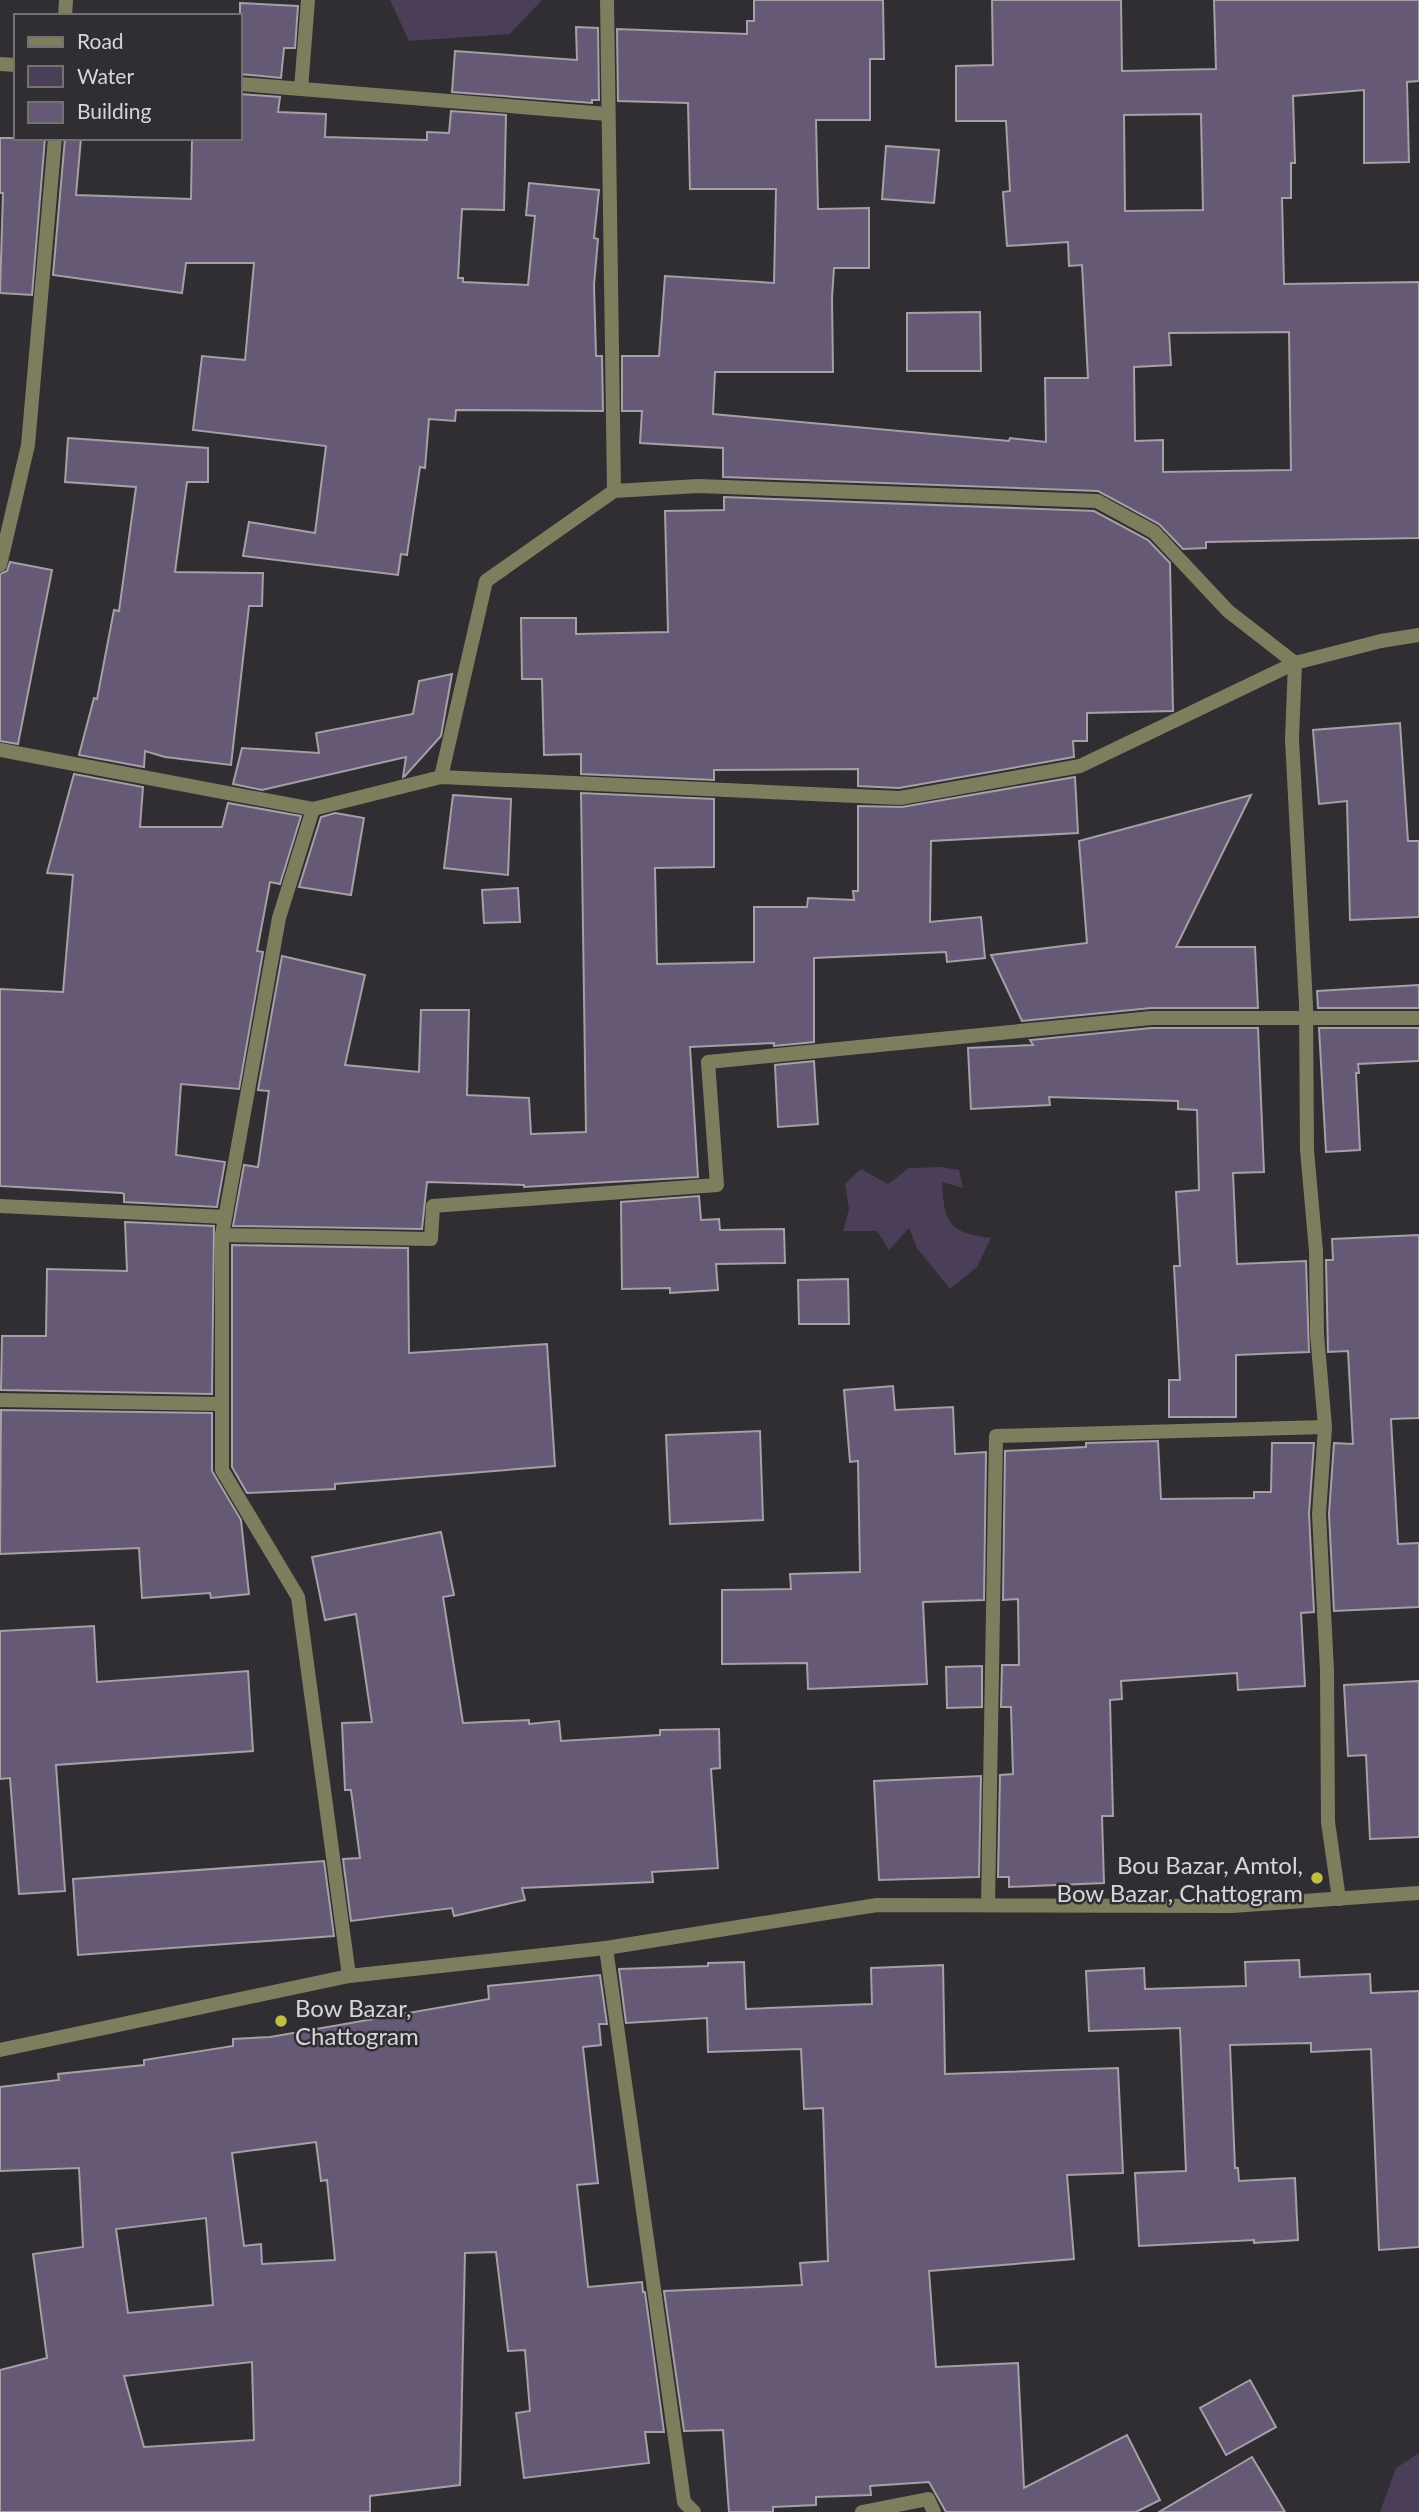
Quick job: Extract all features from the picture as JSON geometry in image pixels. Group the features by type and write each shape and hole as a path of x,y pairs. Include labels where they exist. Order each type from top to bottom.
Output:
{"street":[{"path":"302,89 308,0"},
{"path":"607,0 614,491"},
{"path":"242,84 607,114"},
{"path":"0,565 28,444 55,140"},
{"path":"441,777 486,581 614,491 698,486 1097,501 1154,532 1228,611 1296,663"},
{"path":"0,751 313,809 441,777 901,798 1080,766 1296,663 1381,641 1419,635"},
{"path":"1296,663 1292,739 1306,1019 1307,1150 1316,1251 1317,1334 1325,1427 1319,1514 1327,1670 1328,1822 1339,1899"},
{"path":"313,809 279,918 222,1235 222,1470 298,1597 349,1976"},
{"path":"222,1235 430,1239 433,1206 718,1185 708,1062 1151,1018 1419,1018"},
{"path":"0,1206 225,1217"},
{"path":"0,1400 222,1404"},
{"path":"988,1905 996,1436 1325,1427"},
{"path":"0,2050 349,1976 606,1948 877,1905 1232,1906 1419,1893"},
{"path":"606,1948 684,2502 694,2512"},
{"path":"862,2512 928,2499 934,2512"}],"water":[{"path":"390,0 542,0 510,34 409,41"},
{"path":"941,1167 959,1170 963,1188 942,1182 947,1216 952,1224 966,1233 991,1238 977,1267 950,1289 917,1248 909,1228 889,1250 877,1231 843,1231 849,1209 845,1184 861,1169 888,1184 909,1168"},
{"path":"1419,2453 1419,2512 1380,2512 1396,2468"}],"building":[{"path":"754,0 883,0 884,59 870,59 870,120 816,120 818,209 869,208 869,268 834,268 833,372 715,372 713,414 1009,441 1010,438 1046,442 1045,378 1088,378 1082,265 1069,266 1068,242 1007,246 1003,192 1010,191 1006,121 956,121 956,66 993,65 992,0 1121,0 1122,71 1216,69 1214,0 1419,0 1419,81 1407,82 1409,162 1364,163 1364,90 1293,96 1295,163 1291,163 1291,198 1282,198 1284,284 1419,282 1419,538 1206,542 1206,548 1183,549 1159,524 1098,491 723,477 723,448 640,443 642,411 622,411 622,356 659,356 665,276 774,283 776,189 690,189 688,103 618,101 617,29 747,34 747,21 754,21","holes":["1201,114 1203,210 1125,211 1124,115","1289,332 1291,470 1163,472 1163,440 1135,441 1134,367 1171,365 1169,333"]},
{"path":"240,3 298,6 295,48 284,48 281,78 242,74"},
{"path":"576,27 598,28 599,100 592,100 592,103 452,92 455,51 577,60"},
{"path":"242,94 280,97 278,112 326,114 325,137 427,140 427,132 449,133 451,111 506,115 504,210 462,209 458,278 463,278 463,282 528,285 535,216 526,215 529,183 599,190 594,238 598,239 594,285 596,356 602,356 603,411 456,410 455,421 429,419 425,468 420,467 407,555 401,554 398,575 243,556 249,522 315,533 326,446 193,430 202,356 245,360 254,263 186,263 182,293 53,275 65,140 81,140 76,195 191,199 192,140 242,140"},
{"path":"0,138 45,140 32,295 0,293 3,193 0,193"},
{"path":"886,146 939,150 934,203 882,199"},
{"path":"980,312 981,371 907,371 907,313"},
{"path":"68,438 208,448 208,482 187,482 175,572 263,573 262,606 249,606 231,765 165,757 145,751 144,767 79,755 94,698 97,699 114,610 119,611 136,487 65,482"},
{"path":"724,497 1094,511 1148,540 1170,563 1173,711 1087,713 1087,741 1073,741 1074,757 899,788 858,786 858,769 714,770 714,780 581,774 581,754 544,755 542,679 522,679 521,618 576,618 576,634 668,632 665,511 724,510"},
{"path":"10,562 52,570 18,744 0,741 0,574 7,571"},
{"path":"452,674 441,736 405,776 403,777 406,757 262,790 233,784 242,748 319,753 316,733 413,714 419,681"},
{"path":"1400,723 1408,841 1419,841 1419,917 1350,920 1347,801 1319,804 1313,730"},
{"path":"74,774 143,787 140,827 222,827 228,803 301,816 280,884 270,882 257,951 263,952 239,1089 181,1084 176,1155 225,1162 217,1207 124,1202 122,1193 0,1186 0,989 63,992 73,875 47,873"},
{"path":"1075,777 1078,833 931,841 930,922 981,917 985,958 947,962 946,952 814,958 814,1042 774,1046 774,1043 690,1047 698,1177 524,1187 427,1182 422,1229 233,1226 244,1165 258,1167 269,1091 258,1090 282,956 365,975 345,1065 419,1072 421,1010 469,1010 467,1095 529,1098 531,1134 586,1132 581,793 714,799 714,867 655,868 657,964 754,962 754,907 807,907 808,898 854,900 853,891 858,891 858,806 902,807"},
{"path":"453,795 511,799 508,875 444,868"},
{"path":"1251,795 1176,947 1255,947 1258,1008 1151,1008 1022,1021 991,955 1087,943 1079,841"},
{"path":"335,813 364,818 351,895 299,887 321,817"},
{"path":"518,888 520,922 484,923 482,890"},
{"path":"1419,985 1419,1008 1318,1008 1317,991"},
{"path":"1151,1028 1258,1028 1264,1172 1233,1173 1237,1264 1306,1261 1309,1352 1236,1355 1236,1417 1169,1417 1169,1380 1180,1380 1174,1266 1180,1266 1176,1192 1199,1190 1197,1110 1178,1109 1178,1101 1049,1097 1050,1105 971,1109 968,1048 1033,1045 1030,1040"},
{"path":"1319,1028 1419,1028 1419,1061 1358,1064 1359,1073 1356,1073 1360,1150 1326,1152"},
{"path":"814,1061 818,1124 778,1127 775,1065"},
{"path":"699,1196 701,1220 719,1219 720,1230 784,1229 785,1263 716,1264 718,1290 670,1293 670,1288 622,1289 621,1202"},
{"path":"125,1222 214,1226 212,1394 1,1390 2,1336 46,1336 47,1269 127,1271"},
{"path":"1419,1235 1419,1418 1391,1419 1398,1544 1419,1543 1419,1607 1334,1611 1329,1514 1334,1443 1353,1444 1348,1351 1328,1352 1326,1260 1333,1260 1332,1239"},
{"path":"232,1245 408,1248 409,1353 547,1344 555,1466 335,1484 335,1489 247,1493 232,1467"},
{"path":"848,1279 849,1324 799,1324 798,1280"},
{"path":"893,1386 895,1410 953,1407 955,1454 986,1452 984,1600 923,1602 927,1684 808,1689 807,1663 722,1664 722,1590 791,1589 790,1574 860,1572 858,1461 850,1462 844,1390"},
{"path":"1,1410 212,1413 212,1471 241,1520 249,1594 211,1598 210,1593 142,1598 139,1548 0,1554"},
{"path":"760,1431 763,1520 670,1524 666,1435"},
{"path":"1158,1441 1161,1499 1254,1498 1254,1492 1271,1492 1272,1443 1314,1443 1309,1514 1314,1612 1301,1613 1305,1686 1238,1690 1237,1673 1121,1681 1122,1699 1110,1700 1113,1816 1102,1816 1104,1883 1009,1887 1009,1877 998,1877 1000,1775 1013,1774 1011,1707 1001,1707 1002,1665 1019,1665 1018,1599 1003,1600 1005,1451 1086,1447 1086,1443"},
{"path":"441,1532 454,1595 443,1597 463,1723 529,1720 529,1724 559,1721 561,1741 660,1735 660,1730 719,1729 720,1768 711,1769 718,1868 652,1872 653,1882 522,1888 525,1900 454,1916 452,1908 351,1921 343,1859 360,1858 351,1790 345,1790 342,1723 372,1722 356,1614 325,1620 312,1557"},
{"path":"94,1626 97,1682 248,1671 253,1751 56,1765 65,1891 19,1894 10,1778 0,1779 0,1631"},
{"path":"982,1666 982,1707 947,1708 946,1667"},
{"path":"1419,1681 1419,1837 1370,1839 1366,1755 1348,1756 1344,1685"},
{"path":"981,1776 979,1877 879,1880 874,1781"},
{"path":"324,1861 334,1936 78,1955 73,1879"},
{"path":"1299,1960 1300,1977 1370,1974 1371,1993 1419,1991 1419,2247 1379,2250 1371,2049 1311,2052 1311,2043 1230,2045 1235,2168 1238,2168 1239,2181 1295,2178 1298,2240 1139,2246 1135,2173 1186,2171 1180,2028 1089,2031 1086,1971 1144,1968 1145,1989 1246,1986 1245,1962"},
{"path":"744,1962 746,2009 872,2004 871,1968 943,1965 945,2074 1118,2068 1123,2173 1067,2175 1074,2259 929,2271 936,2367 1018,2363 1024,2488 1127,2435 1160,2500 1136,2512 946,2512 929,2482 870,2486 871,2495 816,2497 816,2505 773,2507 773,2512 729,2512 723,2430 684,2431 664,2291 802,2285 800,2263 828,2261 823,2108 804,2109 801,2049 708,2052 707,2018 626,2023 619,1969"},
{"path":"600,1975 607,2024 599,2024 601,2045 583,2047 598,2183 577,2185 588,2287 642,2282 645,2292 664,2432 645,2432 649,2463 524,2478 516,2413 530,2411 525,2350 508,2351 496,2252 465,2253 460,2485 370,2496 370,2512 0,2512 0,2370 47,2358 33,2254 83,2247 79,2168 0,2171 0,2087 59,2080 58,2074 144,2065 144,2060 233,2046 233,2039 270,2037 489,1999 488,1986","holes":["316,2142 321,2181 327,2180 335,2260 262,2264 261,2244 244,2246 232,2153","206,2218 213,2305 128,2313 116,2229","252,2362 254,2440 144,2447 124,2376"]},
{"path":"1250,2380 1276,2427 1226,2455 1200,2408"},
{"path":"1252,2457 1285,2512 1159,2512"}],"place":[{"name":"Bou Bazar, Amtol, Bow Bazar, Chattogram","path":"1317,1878"},
{"name":"Bow Bazar, Chattogram","path":"281,2021"}]}
